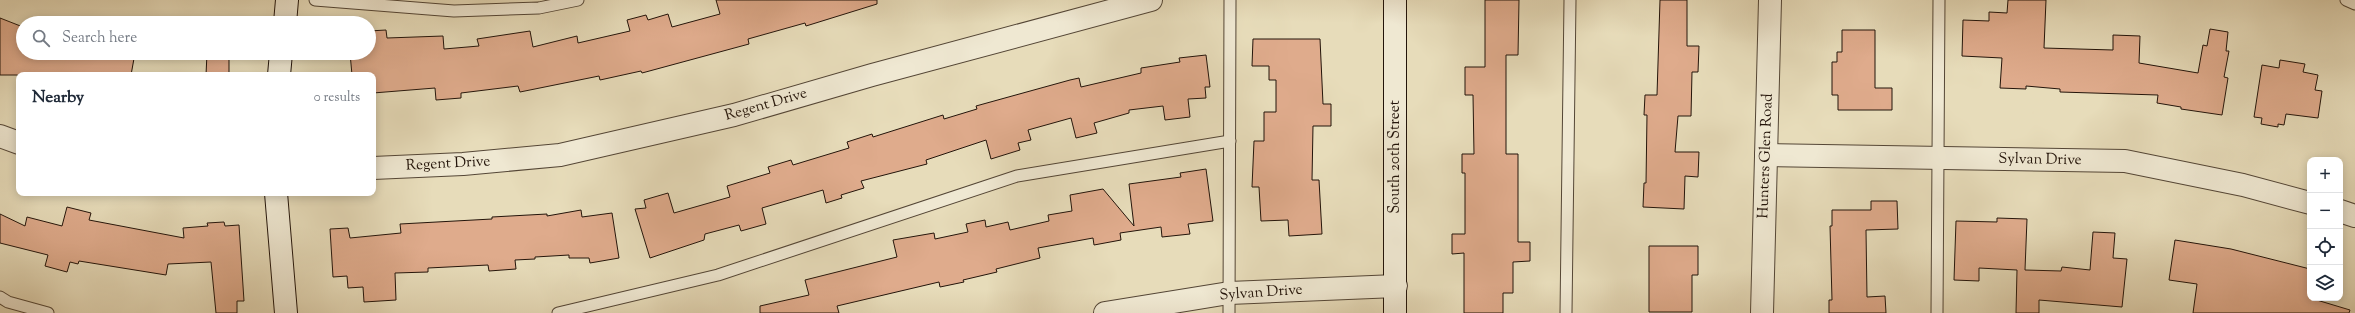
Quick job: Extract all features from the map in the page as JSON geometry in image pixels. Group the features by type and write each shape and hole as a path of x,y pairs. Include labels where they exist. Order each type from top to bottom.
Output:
{"street":[{"path":"286,16 287,0"},
{"name":"Regent Drive","path":"376,168 464,164 560,155 734,115 879,72 1151,0"},
{"name":"South 20th Street","path":"1395,0 1395,313"},
{"name":"Hunters Glen Road","path":"1762,313 1770,0"},
{"path":"279,72 280,60"},
{"path":"0,136 16,143"},
{"name":"Sylvan Drive","path":"1766,155 2124,161 2243,185 2307,202"},
{"path":"276,196 286,313"},
{"path":"2343,212 2355,216"},
{"name":"Sylvan Drive","path":"1105,313 1229,303 1396,286"}],"lane":[{"path":"315,0 454,11 539,8 578,0"},
{"path":"1229,303 1230,0"},
{"path":"1566,313 1570,0"},
{"path":"1937,313 1939,0"},
{"path":"2346,0 2355,4"},
{"path":"558,313 718,275 1017,176 1230,141"},
{"path":"0,297 8,302 48,313"}],"building":[{"path":"716,0 877,0 877,4 806,26 805,23 748,39 749,44 642,73 641,71 600,80 599,76 520,92 518,86 461,93 461,98 436,100 435,88 376,93 376,72 352,72 351,60 376,60 376,31 386,30 387,38 443,36 444,49 479,46 477,39 530,31 533,47 577,36 578,43 630,31 627,20 646,15 648,20 668,14 672,27 720,14"},
{"path":"1485,0 1519,0 1518,55 1506,55 1506,154 1518,154 1518,242 1530,242 1530,261 1513,262 1513,293 1503,293 1503,313 1464,313 1464,253 1452,254 1452,234 1465,234 1465,173 1462,173 1462,154 1474,154 1473,95 1465,95 1465,67 1485,67"},
{"path":"1660,0 1687,0 1687,46 1699,46 1698,72 1692,72 1691,116 1678,116 1675,152 1699,152 1698,177 1685,176 1684,209 1643,207 1644,183 1646,183 1647,115 1644,115 1645,95 1657,95"},
{"path":"2008,0 2046,0 2044,48 2113,50 2113,35 2140,36 2139,63 2198,73 2203,45 2207,46 2210,29 2228,32 2226,51 2229,51 2224,77 2228,78 2222,115 2181,109 2181,107 2157,103 2158,95 2060,92 2060,89 2026,86 2026,89 2000,88 2002,58 1962,56 1963,20 1989,21 1989,12 2007,13"},
{"path":"0,18 16,24 16,60 134,60 132,72 16,72 16,75 0,75"},
{"path":"1842,30 1875,30 1875,88 1892,88 1892,110 1838,110 1838,95 1832,95 1832,62 1837,62 1837,52 1842,52"},
{"path":"1253,39 1320,39 1323,104 1331,104 1331,126 1313,126 1312,180 1319,180 1322,234 1289,236 1288,220 1261,221 1259,187 1252,187 1254,141 1264,141 1264,112 1276,112 1276,80 1269,80 1269,66 1252,66"},
{"path":"1206,55 1210,87 1205,87 1206,98 1188,99 1190,117 1165,120 1163,106 1129,110 1129,113 1094,123 1097,133 1076,138 1071,118 1028,130 1031,140 1018,143 1020,150 991,159 986,140 926,160 927,164 861,181 864,188 841,195 842,198 826,203 823,190 762,208 766,224 741,231 739,225 705,234 704,240 650,258 635,209 646,208 644,200 668,193 674,213 730,197 727,186 770,173 768,167 791,160 793,165 849,148 847,142 872,134 873,137 943,115 944,119 977,109 976,106 1070,80 1079,78 1081,87 1141,73 1141,68 1180,62 1179,58"},
{"path":"207,60 229,60 229,72 206,72"},
{"path":"2280,60 2305,64 2303,72 2318,75 2315,90 2322,91 2318,118 2286,114 2284,125 2278,124 2278,127 2261,124 2262,118 2254,117 2262,65 2279,68"},
{"path":"1206,169 1213,221 1188,224 1190,234 1162,237 1161,227 1120,233 1121,240 1094,245 1093,238 1038,248 1040,258 996,269 997,272 963,280 964,282 940,287 939,282 837,306 839,313 760,313 760,306 809,295 805,280 897,257 893,240 934,233 935,239 968,232 966,224 985,220 986,227 1008,222 1010,230 1049,221 1048,215 1072,211 1070,195 1103,189 1134,226 1129,184 1181,177 1180,173"},
{"path":"1871,201 1897,201 1898,229 1866,230 1867,297 1885,296 1886,313 1829,313 1829,300 1832,300 1830,226 1832,226 1832,210 1871,210"},
{"path":"67,207 91,213 89,220 184,238 183,228 208,226 207,223 224,222 225,226 239,225 244,301 237,301 237,313 216,313 211,262 168,264 166,275 79,261 78,264 70,262 67,272 45,266 48,255 0,243 0,214 25,226 27,217 62,226"},
{"path":"581,210 582,217 612,213 619,258 590,263 589,258 569,258 569,255 535,257 535,259 515,260 516,269 489,271 488,265 428,268 428,272 395,273 396,300 364,302 363,287 348,288 347,276 333,277 330,229 348,228 350,238 401,233 400,224 492,219 492,217 547,214 547,216"},
{"path":"1997,218 2027,219 2025,270 2061,271 2062,267 2090,270 2093,232 2115,233 2113,258 2127,259 2122,307 2039,300 2039,313 2016,313 2017,270 1979,268 1979,281 1954,280 1956,221 1997,222"},
{"path":"2175,240 2231,249 2307,268 2307,301 2320,301 2350,310 2349,313 2193,313 2197,284 2169,280"},
{"path":"1649,246 1698,246 1698,275 1692,275 1692,312 1649,312"}]}
